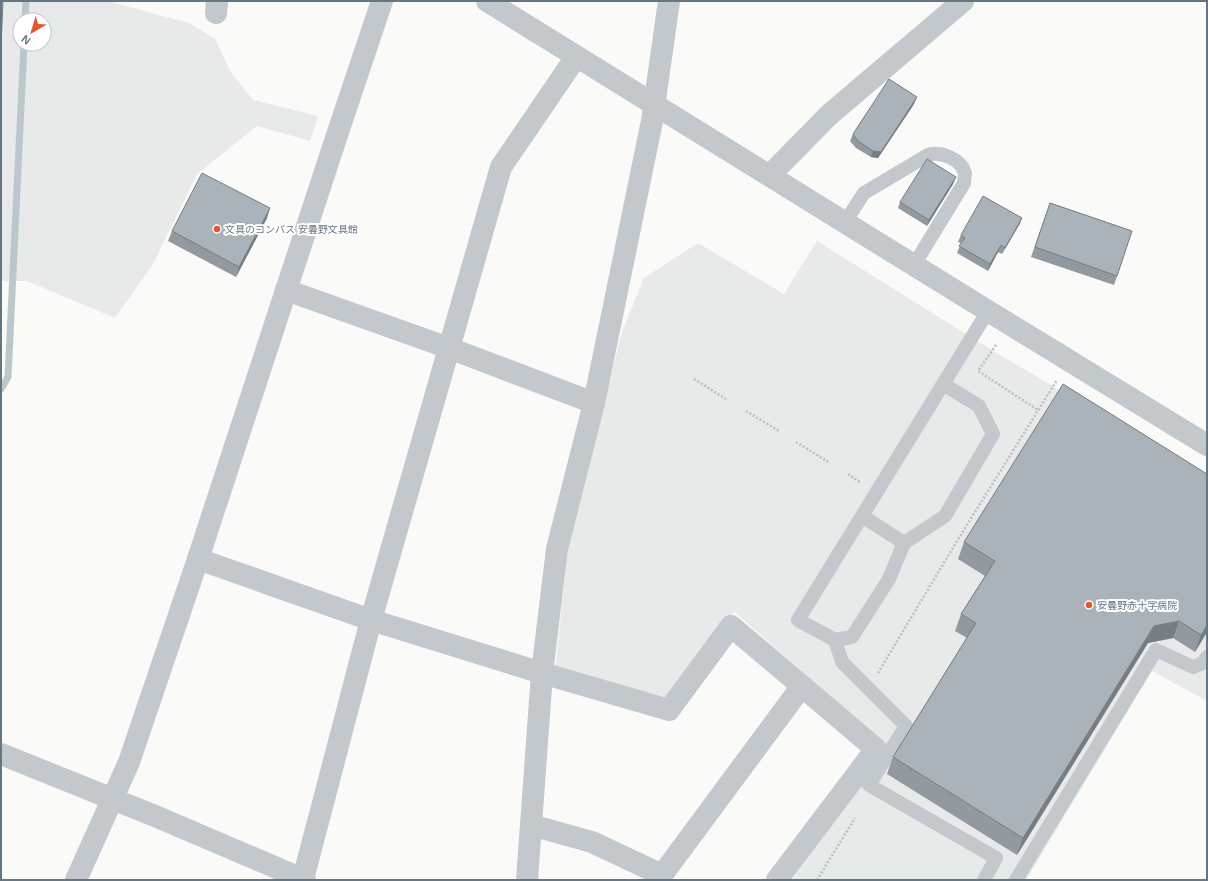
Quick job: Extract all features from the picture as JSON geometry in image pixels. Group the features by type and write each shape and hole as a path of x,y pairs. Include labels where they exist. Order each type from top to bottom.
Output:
{"street":[{"path":"76,880 129,762 198,559 382,1"},
{"path":"487,1 655,106 770,175 988,312 1207,445"},
{"path":"527,880 542,673 557,549 594,403 655,106 670,1"},
{"path":"770,175 829,115 964,1"},
{"path":"1,754 113,799 304,880 371,620 501,167 576,57"},
{"path":"286,290 449,348 594,403"},
{"path":"198,559 371,620 542,673 669,710 731,626 876,749 777,880"},
{"path":"531,825 592,842 661,877 802,686"}],"lane":[{"path":"845,222 864,193 928,155 935,153 954,160 961,166 965,174 964,183 914,265"},
{"path":"943,384 979,406 993,434 945,516 904,543 889,579 852,637 835,640 798,620 943,384 988,312"},
{"path":"862,516 904,543"},
{"path":"835,640 842,662 906,726 869,785 996,858 984,880"},
{"path":"1016,880 1156,650 1193,668 1203,663 1207,657"}],"path":[{"path":"996,345 978,371 1038,410"},
{"path":"694,379 726,399"},
{"path":"876,677 957,541 1057,380"},
{"path":"746,411 779,431"},
{"path":"796,442 830,463"},
{"path":"848,474 867,486"},
{"path":"816,880 857,816"}],"shaded area":[{"path":"1,1 114,1 114,3 189,23 215,39 230,71 253,100 318,116 310,141 257,126 197,174 153,264 115,318 27,281 1,281"},
{"path":"817,241 982,344 1207,478 1207,701 1152,671 1026,880 792,880 884,746 734,611 665,705 555,671 568,547 622,332 644,278 698,243 784,294"}],"building":[{"path":"1,1 3,1 1,47"},
{"path":"889,79 917,97 881,152 873,151 858,141 853,134"},
{"path":"927,159 956,177 929,220 900,202"},
{"name":"文具のコンパス 安曇野文具館","path":"202,173 270,208 239,267 172,231"},
{"path":"983,196 1022,218 1005,248 1001,245 990,264 959,246 965,238 961,235"},
{"path":"1050,203 1132,231 1117,276 1035,247"},
{"name":"安曇野赤十字病院","path":"1063,384 1207,474 1207,625 1201,635 1179,621 1154,626 1023,838 893,757 976,623 961,614 995,561 964,542"}],"waterway":[{"path":"25,12 26,1"},
{"path":"1,389 8,377 24,52"}],"place":[{"name":"文具のコンパス 安曇野文具館","path":"217,229"},
{"name":"安曇野赤十字病院","path":"1089,605"}]}
